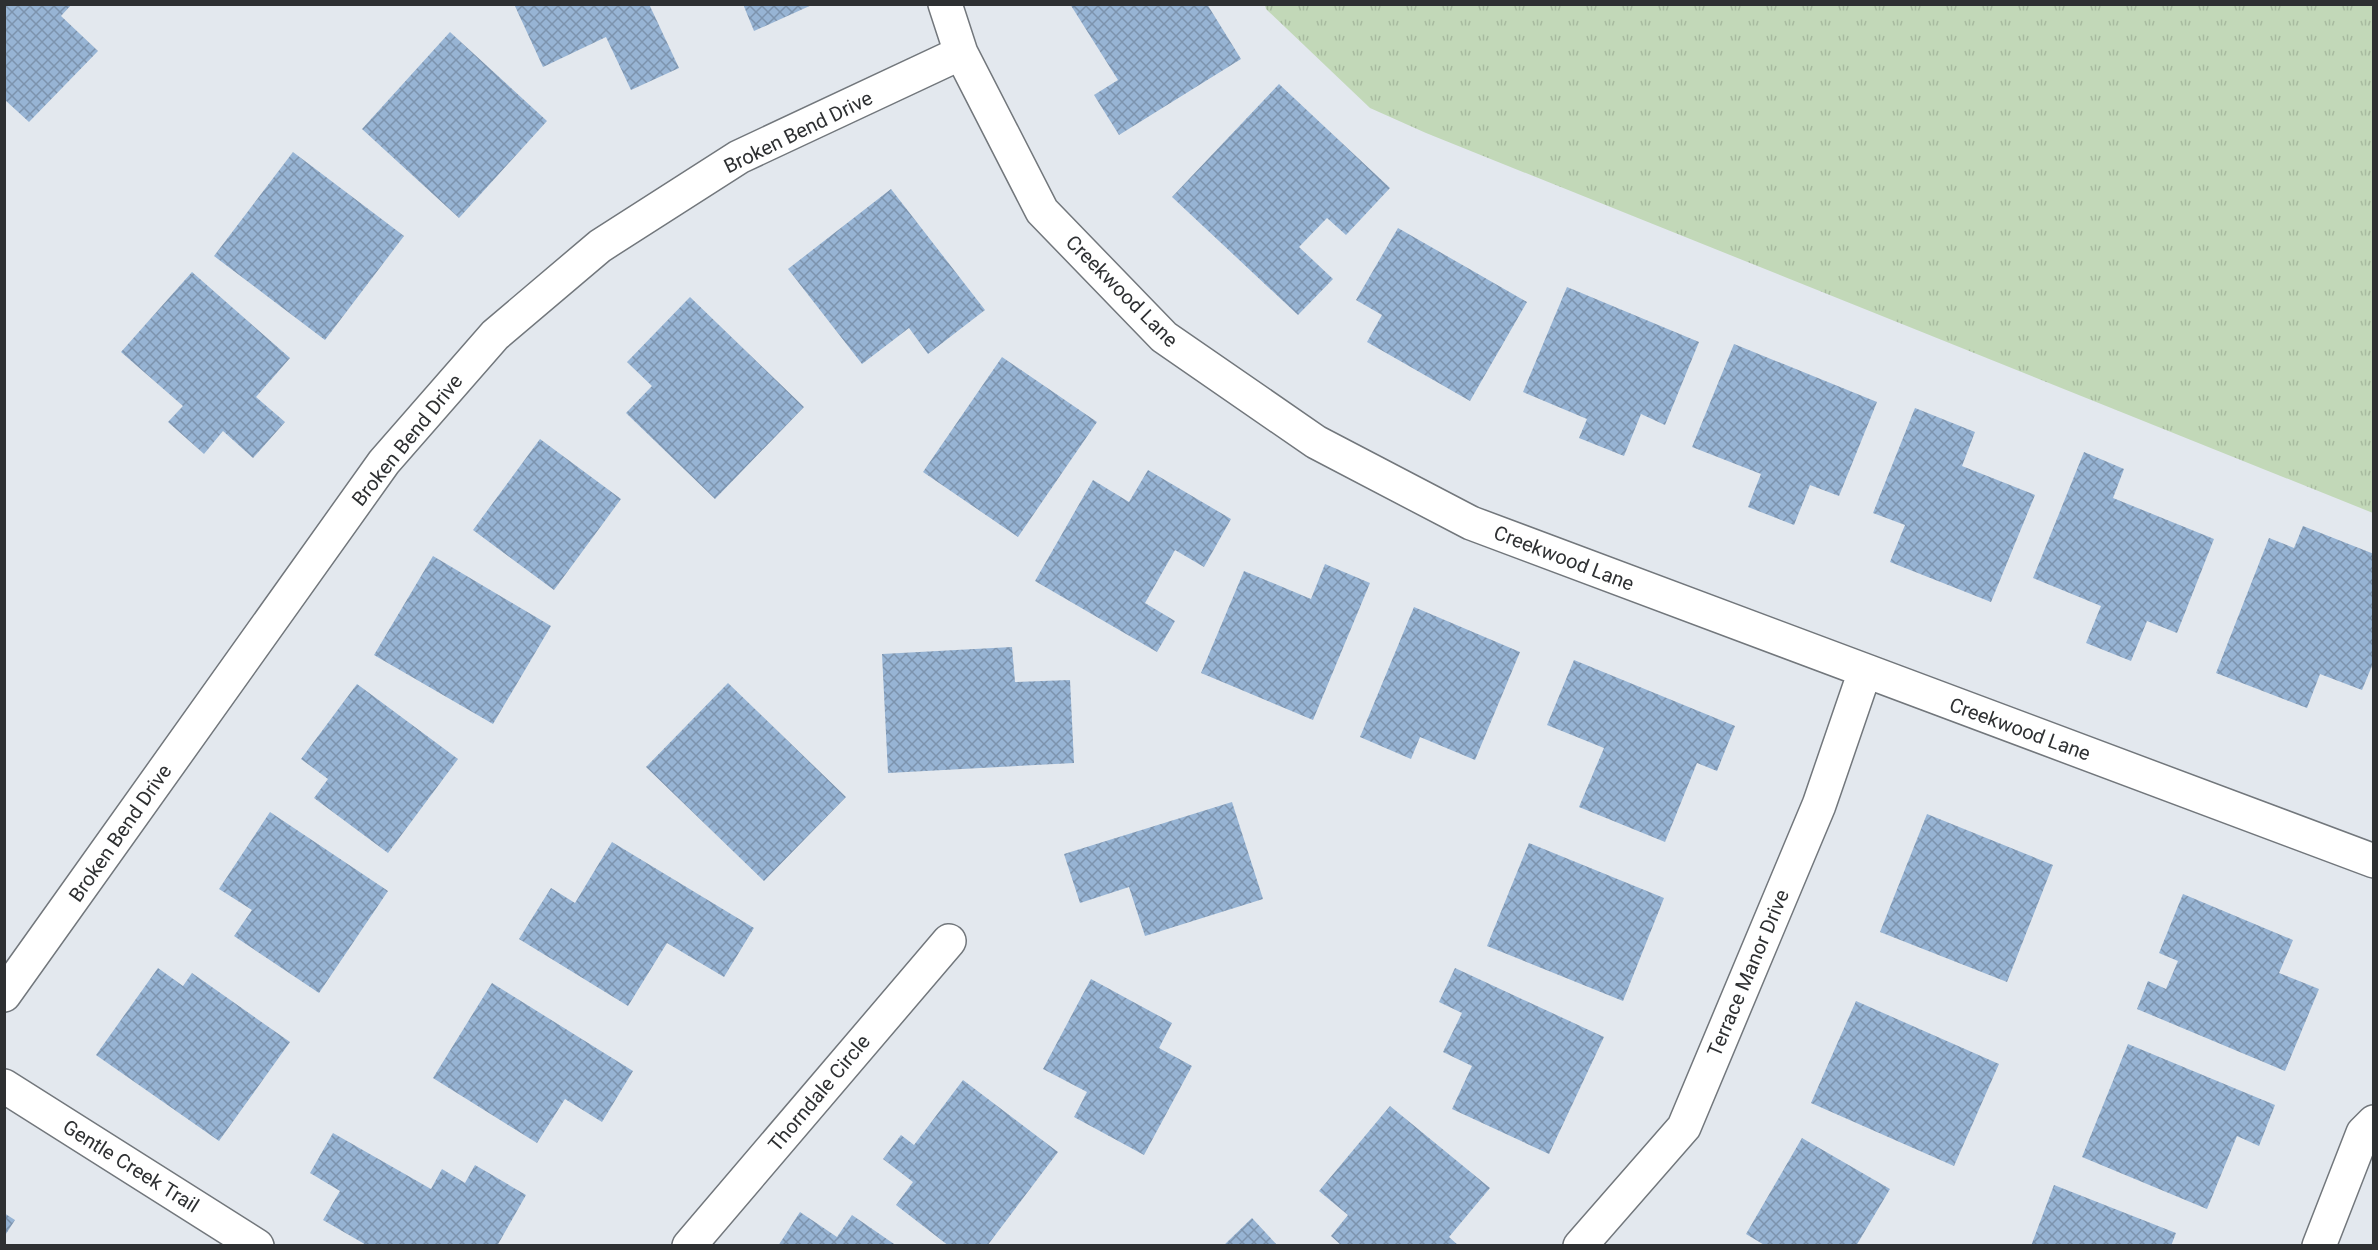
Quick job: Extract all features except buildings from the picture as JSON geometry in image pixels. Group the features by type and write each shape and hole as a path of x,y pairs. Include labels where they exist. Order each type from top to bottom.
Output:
{"street":[{"name":"Creekwood Lane","path":"945,4 961,53 1042,211 1164,337 1316,442 1471,523 2373,861"},
{"name":"Broken Bend Drive","path":"4,995 384,462 495,335 600,246 739,157 961,53"},
{"name":"Terrace Manor Drive","path":"1580,1245 1684,1127 1819,805 1865,671"},
{"name":"Thorndale Circle","path":"689,1245 949,941"},
{"name":"Gentle Creek Trail","path":"4,1086 257,1245"},
{"path":"2319,1245 2363,1133 2373,1122"}],"green space":[{"path":"1265,5 2373,5 2373,513 1426,133 1370,108 1266,9"}]}
